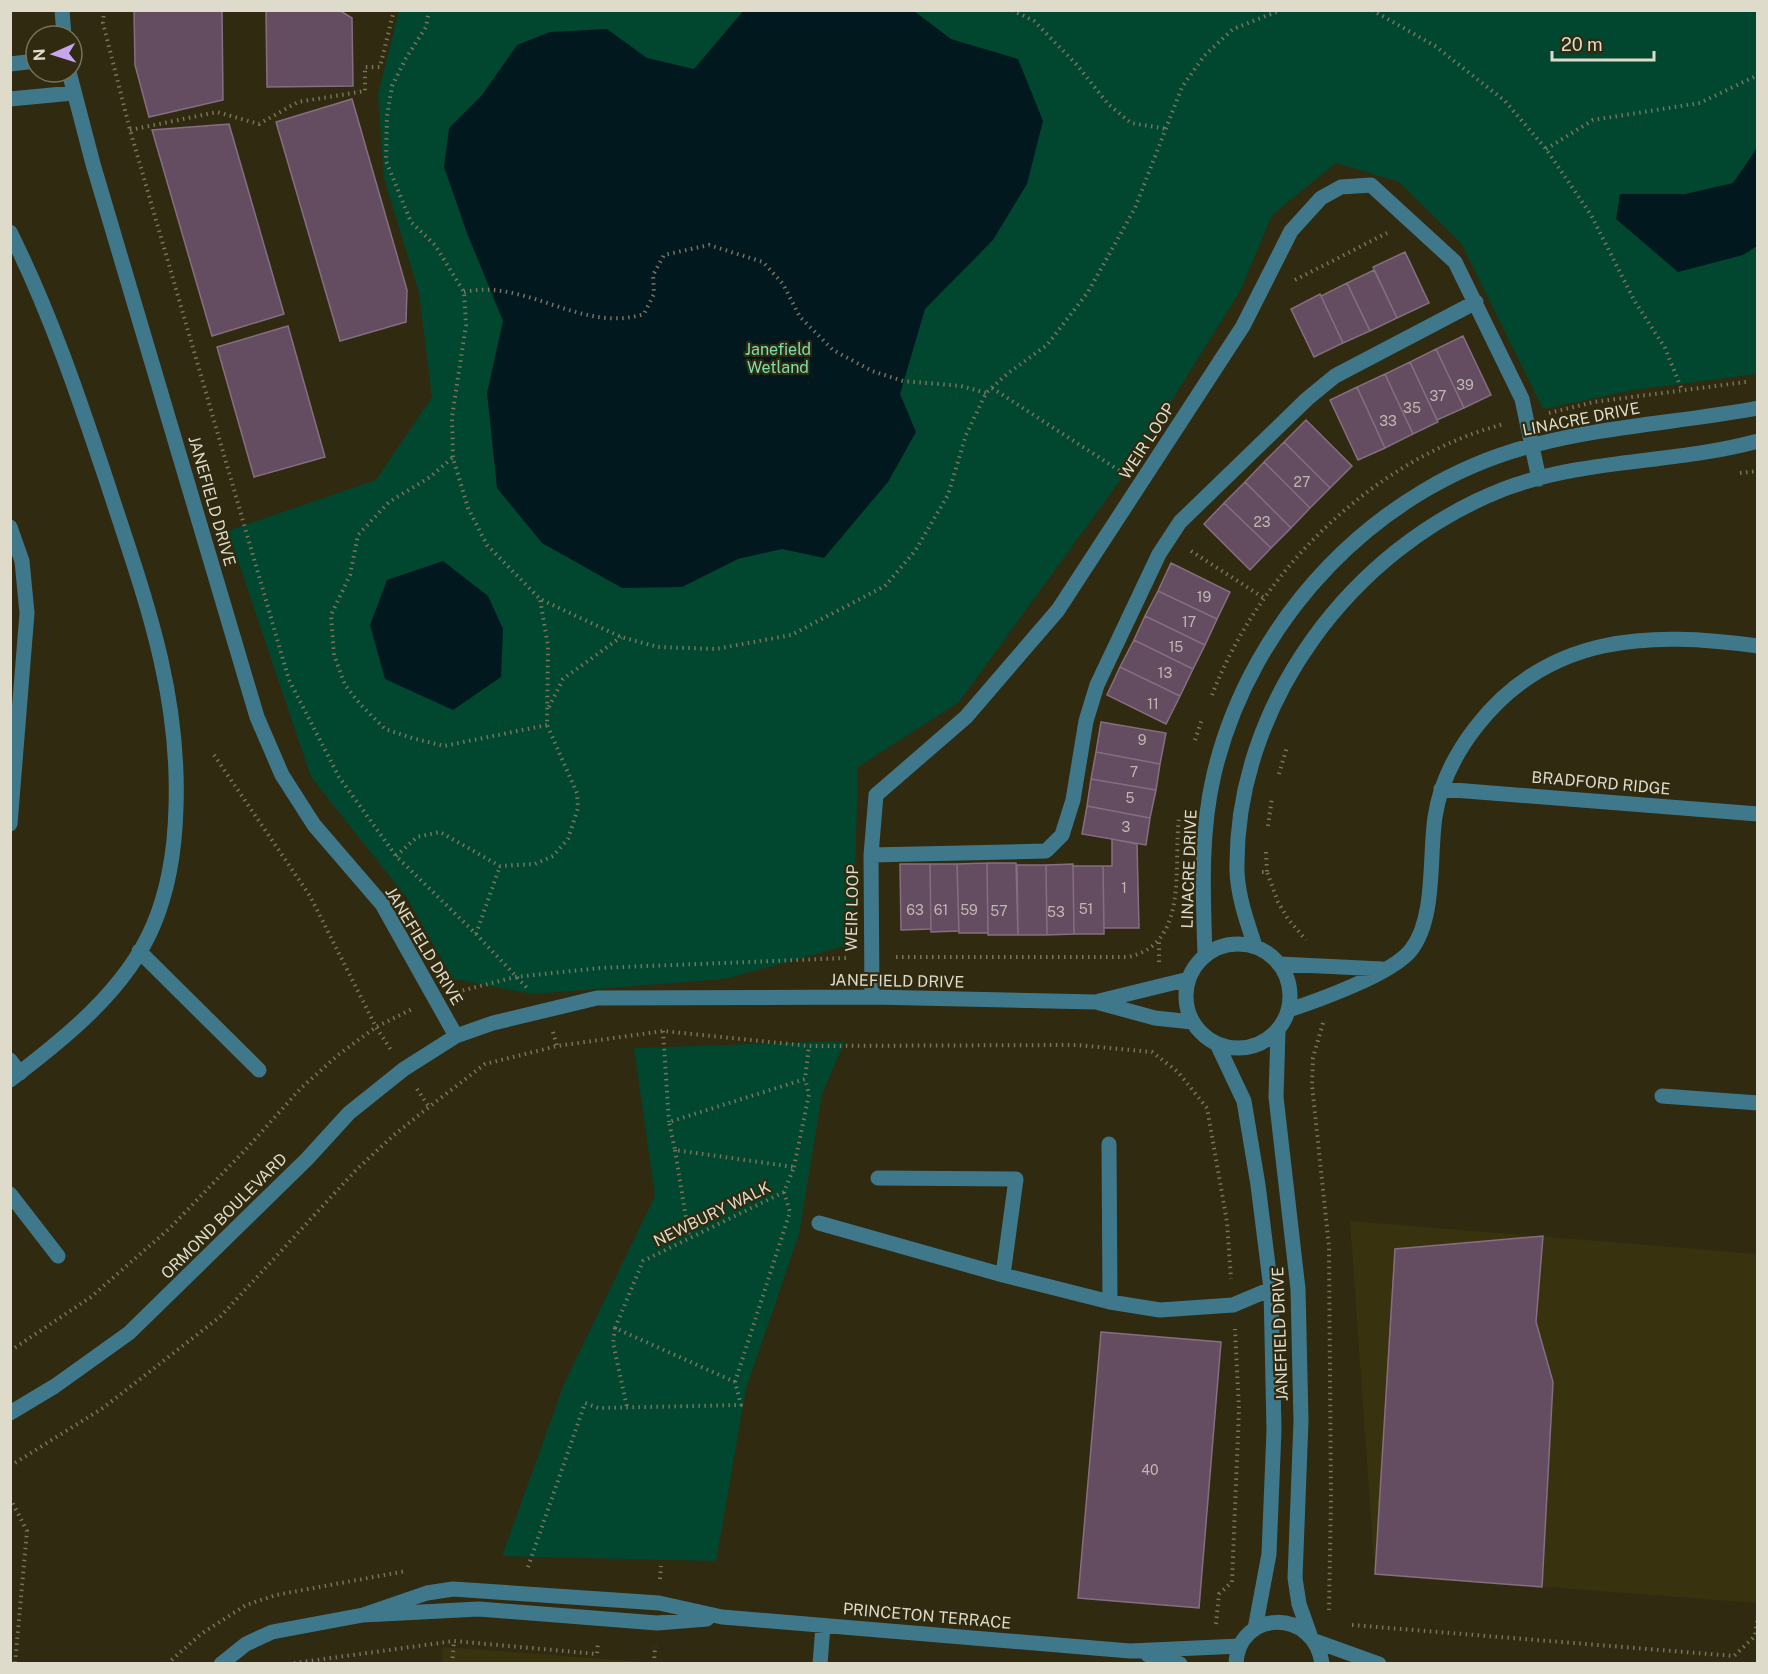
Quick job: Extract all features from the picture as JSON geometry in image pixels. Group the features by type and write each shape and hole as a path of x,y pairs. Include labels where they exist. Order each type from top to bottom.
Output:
{"street":[{"name":"JANEFIELD DRIVE","path":"71,84 257,717 282,775 314,825 382,904 456,1036 548,1008 597,998 872,998 1096,1002 1155,1017 1192,1022"},
{"path":"10,99 73,93"},
{"name":"WEIR LOOP","path":"872,998 871,855 876,795 966,717 1058,610 1243,326 1291,231 1321,198 1341,187 1371,185 1455,262 1522,399 1539,478"},
{"path":"10,232 38,294 91,436 152,618 171,702 177,788 170,868 153,928 139,951 121,978 81,1020 15,1077 10,1060"},
{"name":"WEIR LOOP","path":"871,855 1046,850 1062,835 1073,800 1086,720 1096,685 1159,554 1180,522 1307,399 1335,376 1476,302"},
{"name":"LINACRE DRIVE","path":"1205,955 1203,874 1206,820 1214,775 1243,690 1264,651 1316,579 1377,523 1431,486 1471,466 1532,445 1589,433 1758,408"},
{"path":"1256,946 1244,913 1238,882 1239,837 1245,797 1256,754 1269,718 1289,677 1333,613 1396,549 1440,520 1472,503 1539,478 1575,470 1723,449 1758,441"},
{"path":"10,527 22,561 27,613 10,824"},
{"path":"1289,1010 1322,999 1399,962 1410,951 1423,927 1435,817 1441,789 1469,736 1487,712 1511,690 1566,655 1632,640 1722,641 1758,646"},
{"name":"BRADFORD RIDGE","path":"1441,789 1758,814"},
{"path":"1229,944 1256,946 1280,964 1291,993 1289,1010 1278,1031 1266,1042 1250,1048 1234,1049 1218,1046 1203,1036 1192,1022 1185,993 1188,979 1195,965 1205,955 1229,944"},
{"path":"139,951 259,1070"},
{"path":"1280,964 1384,969"},
{"name":"JANEFIELD DRIVE","path":"1096,1002 1188,979"},
{"name":"JANEFIELD DRIVE","path":"1278,1031 1276,1097 1298,1289 1301,1421 1295,1578 1299,1604 1322,1664"},
{"name":"ORMOND BOULEVARD","path":"10,1413 55,1386 129,1333 307,1160 349,1113 404,1069 456,1036"},
{"name":"JANEFIELD DRIVE","path":"1218,1046 1244,1101 1258,1185 1271,1289 1274,1430 1269,1554 1255,1629"},
{"path":"1662,1096 1758,1103"},
{"path":"1109,1144 1110,1302"},
{"path":"878,1178 1016,1179 1003,1275"},
{"path":"10,1194 58,1256"},
{"path":"819,1222 1003,1275 1110,1302 1160,1310 1233,1305 1271,1289"},
{"name":"PRINCETON TERRACE","path":"363,1615 427,1593 464,1589 659,1603 722,1617 1130,1651 1240,1646"},
{"name":"PRINCETON TERRACE","path":"221,1664 246,1644 272,1632 363,1615 479,1609 657,1623 722,1617"},
{"path":"1236,1664 1240,1646 1255,1629 1270,1622 1287,1623 1312,1638 1379,1664"},
{"path":"820,1664 823,1626"},
{"name":"PRINCETON TERRACE","path":"1130,1651 1180,1664"}],"path":[{"path":"104,10 103,23 130,130 289,680 339,777 396,856 476,934 515,977"},
{"path":"130,130 217,112 259,124 298,102 365,91 365,67 380,67 394,10"},
{"path":"429,10 426,27 406,58 392,86 387,116 386,160 411,222 435,245 464,292 466,325 452,417 453,458 468,508 487,545 540,599 621,637 658,647 716,649 791,635 885,586 915,552 948,495 966,435 986,393 1007,374 1047,345 1088,292 1135,208 1182,87 1204,56 1233,29 1281,10"},
{"path":"1011,10 1034,21 1077,65 1108,104 1131,123 1167,129"},
{"path":"1372,10 1435,46 1505,101 1546,149 1591,215 1634,300 1665,348 1682,390 1758,381"},
{"path":"1546,149 1582,125 1608,116 1700,103 1757,75"},
{"path":"1256,299 1391,230"},
{"path":"464,292 482,288 524,293 594,316 629,319 644,314 654,294 653,275 664,255 709,245 763,261 783,284 800,317 833,350 872,371 903,381 961,386 986,393"},
{"path":"992,388 1140,484"},
{"path":"453,458 430,477 389,502 358,536 350,575 331,615 333,655 345,685 360,704 385,729 412,738 444,746 547,725"},
{"path":"1733,474 1758,471"},
{"path":"396,856 417,837 440,832 501,866 535,864 553,856 568,839 578,808 577,793 547,725 548,646 540,599"},
{"path":"549,708 563,680 621,637"},
{"path":"1277,781 1289,741"},
{"path":"214,755 310,896 376,1027 429,1107"},
{"path":"1267,832 1274,791"},
{"path":"1266,850 1267,872"},
{"path":"476,934 501,866"},
{"path":"663,1031 669,1122 689,1237"},
{"path":"10,1466 103,1408 221,1316 356,1170 394,1135 485,1064 557,1046 663,1031 809,1046 1077,1045 1152,1052 1178,1072 1207,1108 1227,1222 1239,1410 1232,1582 1219,1594 1214,1648"},
{"path":"794,1167 809,1094 805,1079 809,1046"},
{"path":"669,1122 805,1079"},
{"name":"NEWBURY WALK","path":"615,1328 643,1261 784,1192 794,1167 675,1150"},
{"path":"528,1568 585,1403 598,1408 741,1405 735,1382 790,1212 784,1192"},
{"path":"627,1407 613,1343 615,1328 735,1382"},
{"path":"10,1498 27,1531 15,1664"},
{"path":"1352,1625 1734,1656 1755,1636 1758,1616"},
{"path":"288,1664 454,1641 597,1654 599,1619"},
{"path":"452,1664 454,1641"}],"shaded area":[{"path":"1350,1221 1757,1254 1757,1603 1375,1574"},
{"path":"443,1647 658,1663 442,1663"}],"green space":[{"name":"Janefield Wetland","path":"399,11 1757,11 1757,374 1634,390 1543,409 1461,243 1399,182 1336,163 1272,215 1240,291 1132,464 959,702 858,767 853,944 725,979 532,994 453,979 407,898 311,777 228,531 376,480 432,397 419,293 384,178 378,94"},
{"path":"845,1041 822,1094 799,1234 746,1389 716,1561 502,1556 564,1384 655,1196 634,1048"}],"water":[{"path":"744,10 914,11 951,39 1018,59 1043,121 1027,184 993,240 925,309 900,394 916,432 888,482 824,558 782,549 738,559 682,587 622,588 542,543 497,488 487,393 503,321 467,233 444,167 449,128 482,95 517,45 550,32 607,29 647,58 694,69"},
{"path":"1757,148 1757,246 1743,255 1678,272 1616,219 1620,194 1685,194 1733,183"},
{"path":"443,561 488,596 503,629 501,677 453,710 385,679 370,625 387,580"}],"building":[{"path":"134,10 222,10 223,100 149,117 135,65"},
{"path":"266,10 339,10 352,18 353,86 267,87"},
{"path":"352,99 407,290 406,322 340,341 276,122"},
{"path":"229,124 284,314 212,336 152,130"},
{"path":"1405,252 1429,303 1397,318 1373,267"},
{"path":"1374,270 1397,318 1370,331 1347,283"},
{"path":"1347,283 1370,331 1343,343 1321,296"},
{"path":"1320,294 1343,343 1314,357 1291,309"},
{"path":"288,326 325,457 254,477 217,347"},
{"path":"1463,336 1491,395 1464,408 1436,349"},
{"path":"1436,349 1464,408 1437,420 1410,362"},
{"path":"1410,362 1438,422 1413,434 1385,374"},
{"path":"1385,374 1413,434 1385,448 1357,387"},
{"path":"1357,387 1385,448 1358,460 1330,400"},
{"path":"1306,420 1352,466 1330,488 1284,442"},
{"path":"1284,442 1330,488 1310,508 1264,462"},
{"path":"1264,462 1310,508 1291,528 1245,482"},
{"path":"1245,482 1291,528 1271,548 1224,503"},
{"path":"1224,503 1271,548 1250,570 1204,524"},
{"path":"1171,563 1230,592 1217,619 1158,591"},
{"path":"1158,591 1217,619 1205,645 1145,616"},
{"path":"1145,616 1205,645 1193,669 1134,640"},
{"path":"1134,640 1193,669 1180,696 1120,667"},
{"path":"1120,667 1180,696 1166,724 1107,695"},
{"path":"1101,722 1166,733 1160,764 1096,752"},
{"path":"1096,752 1160,764 1156,790 1091,779"},
{"path":"1091,779 1156,790 1150,818 1087,806"},
{"path":"1087,806 1150,818 1146,845 1082,834"},
{"path":"1112,839 1137,844 1139,928 1104,928 1103,866 1112,866"},
{"path":"987,863 988,933 959,933 957,864"},
{"path":"987,863 1016,863 1018,935 988,935"},
{"path":"900,864 930,864 931,929 901,930"},
{"path":"930,864 957,864 959,931 931,932"},
{"path":"1073,864 1074,934 1047,935 1046,865"},
{"path":"1017,865 1046,865 1047,935 1018,935"},
{"path":"1073,866 1103,866 1104,934 1074,934"},
{"path":"1543,1236 1536,1322 1553,1382 1542,1587 1375,1574 1395,1249"},
{"path":"1101,1332 1221,1342 1199,1608 1078,1598"}]}
